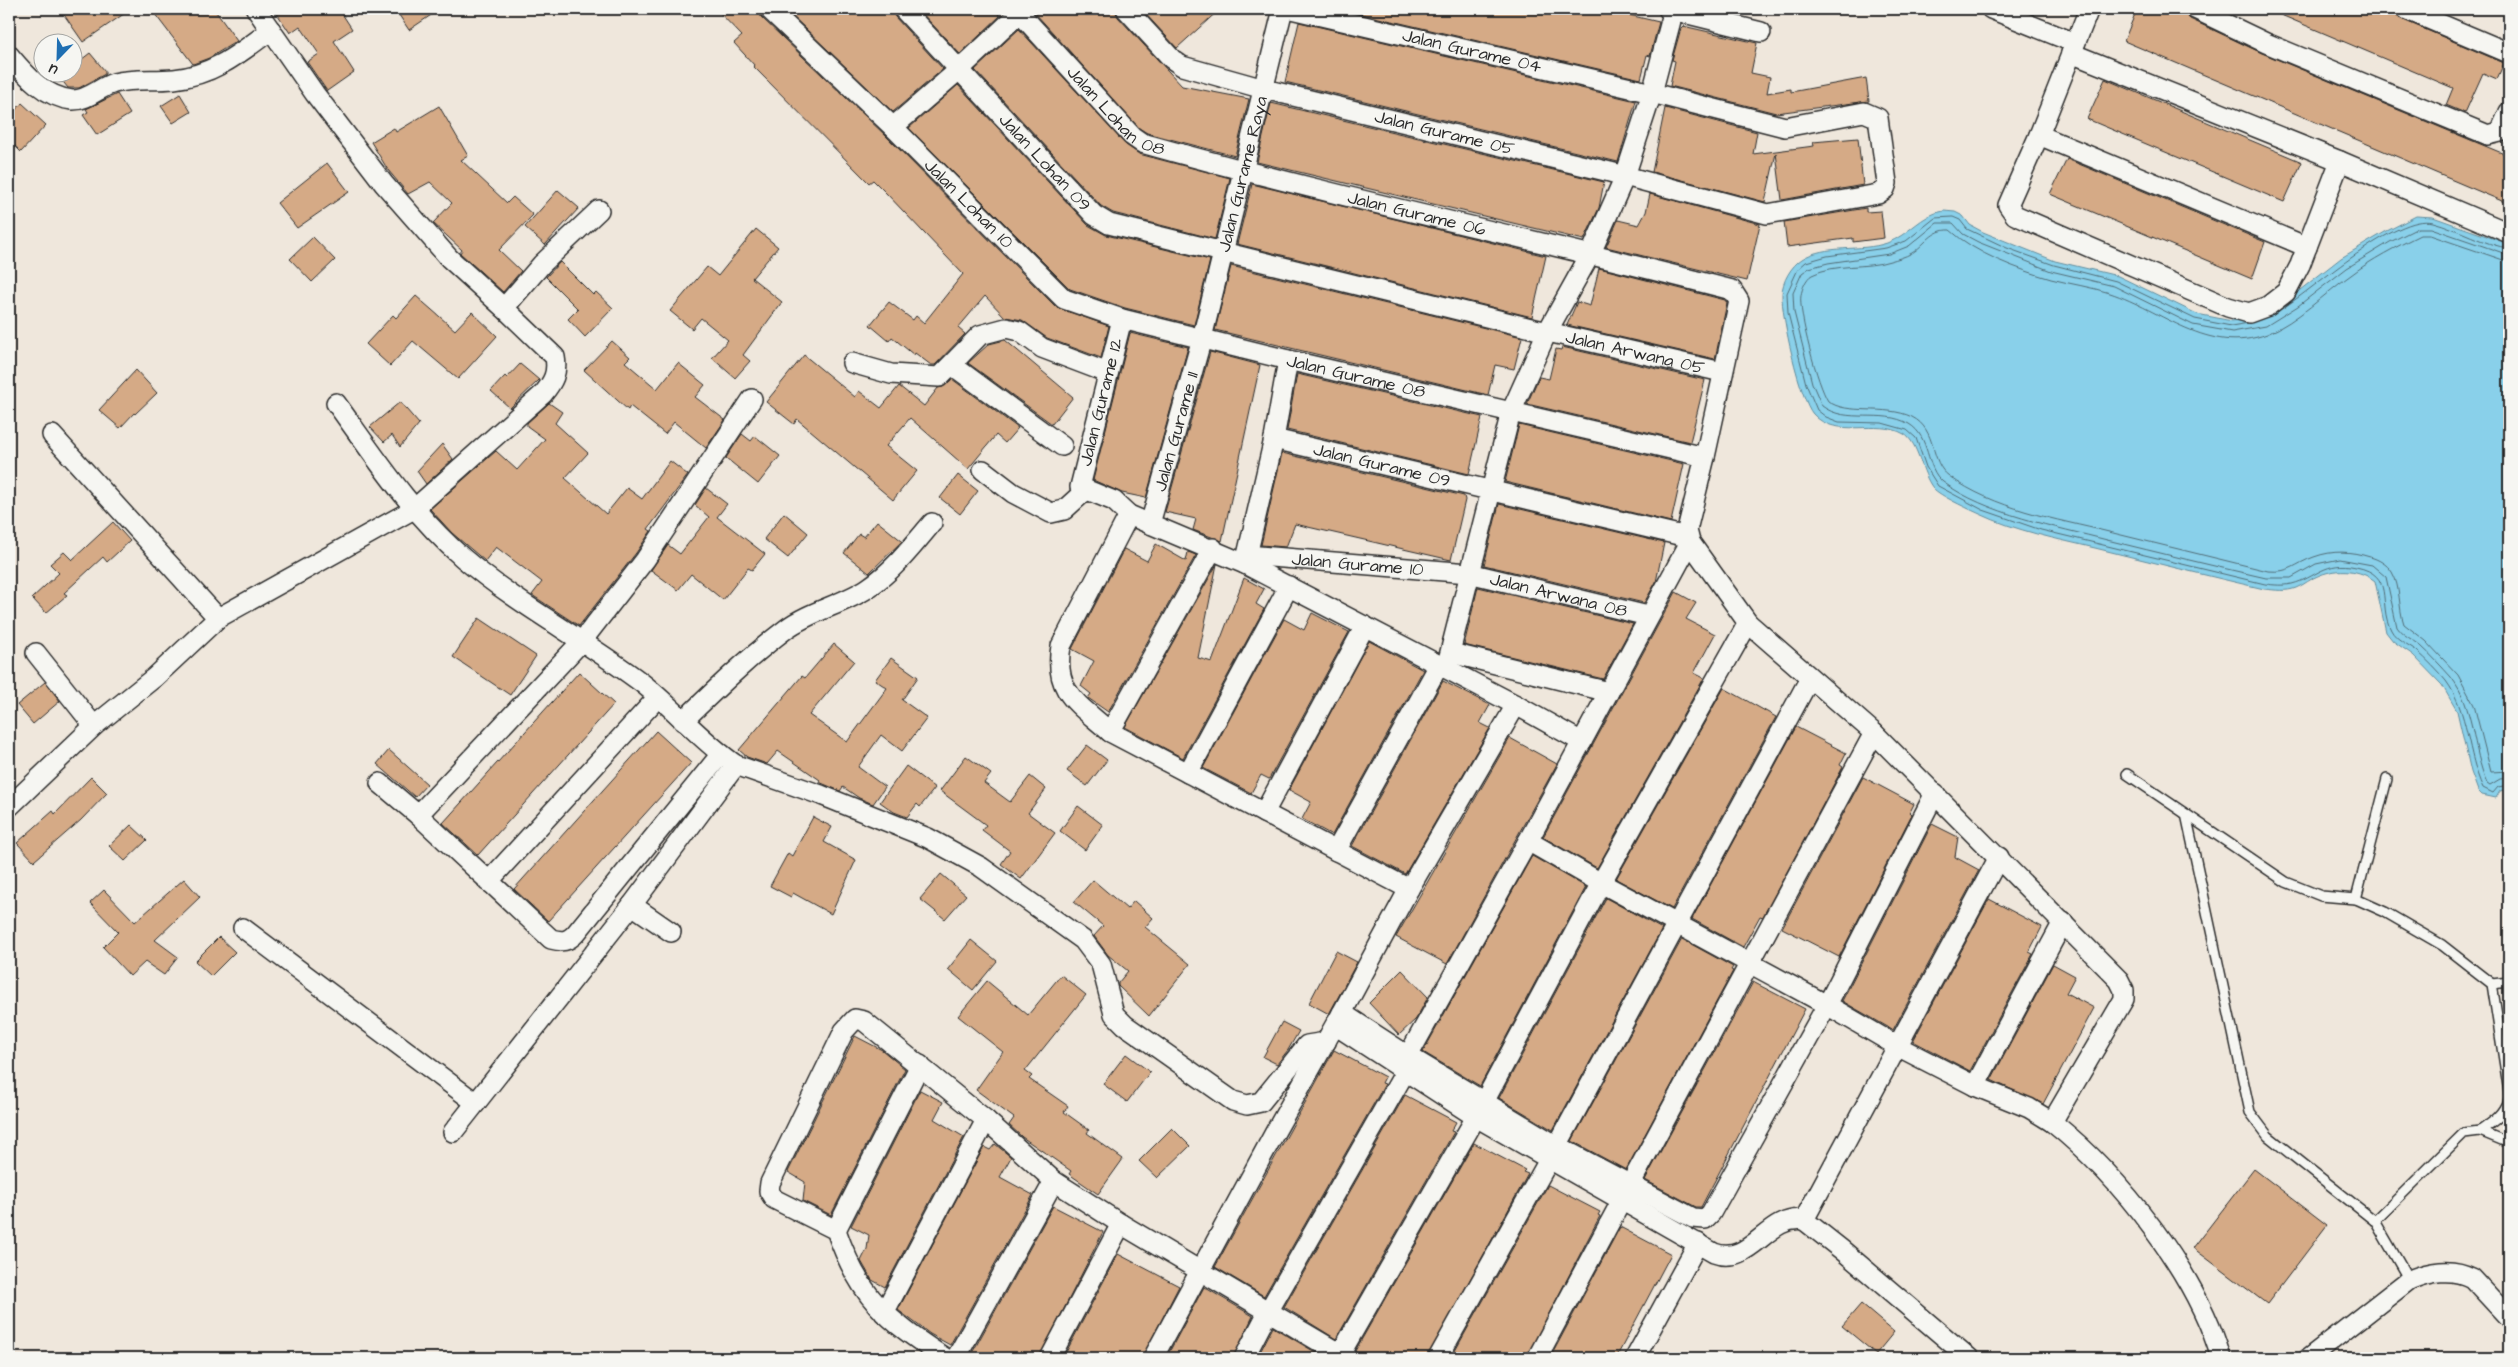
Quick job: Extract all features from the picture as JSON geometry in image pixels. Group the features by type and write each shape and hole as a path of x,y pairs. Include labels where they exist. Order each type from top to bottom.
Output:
{"street":[{"path":"9,807 94,726 154,677 218,618 414,510 543,394 555,377 557,368 555,357 449,258 384,184 314,94 256,9"},
{"name":"Jalan Lohan 10","path":"769,9 893,127 1059,296 1122,319 1202,338"},
{"name":"Jalan Lohan 09","path":"904,9 1094,215 1102,221 1548,332"},
{"name":"Jalan Gurame 05","path":"1126,9 1172,59 1182,66 1264,89 1625,176"},
{"name":"Jalan Gurame Raya","path":"1202,338 1283,9"},
{"name":"Jalan Gurame 04","path":"1292,9 1652,93 1785,127 1864,112 1872,114 1878,118 1887,183 1885,189 1878,194 1767,214 1625,176"},
{"path":"1336,851 1445,662 1511,412 1548,332 1591,253 1625,176 1652,93 1672,9 1761,32"},
{"path":"1991,9 2073,48 2509,233"},
{"path":"2089,9 2039,135 2008,205 2015,215 2219,303 2249,313 2268,306 2286,292 2307,247 2340,161"},
{"path":"2194,9 2266,43 2488,135 2500,132 2509,112"},
{"path":"2405,9 2509,53"},
{"path":"893,127 960,69 1020,10"},
{"name":"Jalan Lohan 08","path":"1020,10 1136,139 1142,143 1242,171"},
{"path":"9,54 31,81 54,95 73,100 119,82 143,78 172,79 203,74 230,60 271,30"},
{"path":"2039,135 2307,247"},
{"name":"Jalan Gurame 06","path":"1242,171 1591,253 1732,290 1739,301 1722,372 1688,540 1582,742 1244,1358"},
{"path":"504,308 542,264 599,210"},
{"name":"Jalan Gurame 12","path":"1083,488 1108,372 1122,319"},
{"path":"852,363 891,374 934,378 943,374 980,335 1006,328 1019,331 1042,348 1108,372"},
{"name":"Jalan Arwana 05","path":"1548,332 1722,372"},
{"name":"Jalan Gurame 08","path":"1202,338 1288,360 1705,457"},
{"name":"Jalan Gurame 11","path":"1150,524 1202,338"},
{"path":"1246,559 1274,439 1288,360"},
{"path":"952,365 1062,446"},
{"path":"418,815 582,641 645,560 752,400"},
{"path":"336,403 414,510 462,557 538,614 582,641 658,697 682,721 728,760 928,838 981,867 1083,940 1101,964 1114,1014 1126,1025 1233,1101 1247,1105 1261,1102 1307,1045 1326,1042"},
{"path":"52,435 218,618"},
{"name":"Jalan Gurame 09","path":"1274,439 1490,490 1688,540"},
{"path":"983,470 1013,493 1051,513 1064,510 1083,488 1114,501 1129,515 1246,559 1289,586 1364,626 1445,662 1582,742"},
{"path":"1129,515 1060,646 1058,661 1065,689 1110,732 1409,889"},
{"path":"682,721 734,672 787,628 868,588 901,560 932,523"},
{"path":"1688,540 1748,623 1874,734 1999,857 2119,980 2124,990 2124,999 2052,1122"},
{"path":"1110,732 1213,548"},
{"name":"Jalan Gurame 10","path":"1246,559 1469,573"},
{"name":"Jalan Arwana 08","path":"1469,573 1648,616"},
{"path":"1188,773 1289,586"},
{"path":"945,1358 884,1313 864,1290 850,1268 836,1230 774,1199 769,1191 770,1182 844,1031 855,1019 864,1021 920,1065 986,1120 1054,1181 1120,1224 1342,1357 1480,1109 1601,883 1748,623"},
{"path":"1264,813 1364,626"},
{"path":"36,653 94,726"},
{"path":"1445,662 1609,692"},
{"path":"1438,1358 1679,924 1810,678"},
{"path":"488,882 658,697"},
{"path":"1153,1358 1409,889 1516,705"},
{"path":"1537,1358 1625,1193 1752,964 1874,734"},
{"path":"380,783 418,815 551,939 562,942 570,939 728,760"},
{"path":"453,1132 632,905 728,760"},
{"path":"1625,1193 1697,1219 1708,1217 1827,1005 1935,793"},
{"path":"1528,841 1601,883 1827,1005 1899,1047 1975,1086 2029,1108 2052,1122 2091,1155 2135,1207 2172,1258 2203,1307 2221,1358"},
{"path":"1804,1220 1899,1047 1999,857"},
{"path":"632,905 671,932"},
{"path":"1975,1086 2063,922"},
{"path":"243,928 476,1103"},
{"path":"1339,1019 1480,1109 1625,1193 1714,1253 1731,1256 1740,1254 1783,1222 1804,1220 1969,1358"},
{"path":"836,1230 920,1065"},
{"path":"884,1313 986,1120"},
{"path":"956,1358 1054,1181"},
{"path":"1050,1358 1120,1224"},
{"path":"1635,1358 1698,1243"},
{"path":"2310,1358 2409,1280 2438,1272 2465,1274 2472,1278 2509,1318"}],"lane":[{"path":"2127,774 2286,882 2321,896 2356,899 2385,912 2442,945 2492,984 2509,1092"},
{"path":"2356,899 2387,779"},
{"path":"2186,814 2250,1112 2268,1136 2376,1221 2409,1280"},
{"path":"2492,984 2509,982"},
{"path":"2376,1221 2464,1133 2480,1131 2497,1119 2507,1107 2509,1100"},
{"path":"2480,1131 2509,1143"}],"water":[{"path":"1944,211 1955,212 1963,216 1970,225 1983,232 2055,261 2118,276 2197,314 2232,321 2260,316 2291,297 2341,258 2416,216 2433,217 2509,244 2509,789 2500,791 2496,798 2482,795 2478,791 2471,772 2457,711 2442,685 2413,655 2393,641 2386,632 2375,581 2369,577 2356,572 2334,571 2317,576 2292,589 2264,589 2022,530 1980,514 1942,495 1933,488 1917,451 1909,438 1904,434 1882,428 1845,428 1833,426 1822,422 1813,414 1803,392 1792,356 1782,294 1785,279 1798,262 1811,254 1821,251 1877,246 1887,243 1902,235 1928,216"}],"building":[{"path":"60,9 131,9 83,42 82,32 76,32"},
{"path":"151,9 214,9 237,41 209,58 193,64"},
{"path":"274,9 339,9 352,29 334,41 354,72 327,91 307,62 319,54 300,26 290,33"},
{"path":"395,9 440,9 409,30"},
{"path":"716,9 758,9 761,17 885,135 1056,307 1109,326 1101,358 1047,338 1022,320 1005,317 985,296 958,328 965,334 935,365 931,365 915,353 914,355 892,337 889,341 870,325 889,302 913,320 916,316 924,323 963,274 873,180 869,183 754,67 734,43 742,36"},
{"path":"785,9 892,9 895,17 943,69 893,112"},
{"path":"918,9 994,9 1000,16 960,54"},
{"path":"1035,9 1115,9 1118,17 1182,86 1249,99 1235,156 1147,133 1139,128 1035,13"},
{"path":"1141,9 1220,9 1177,48"},
{"path":"1340,9 1603,9 1659,22 1650,56 1647,55 1641,79"},
{"path":"2137,9 2174,9 2185,14 2190,19 2262,53 2509,156 2509,204 2124,41"},
{"path":"2267,9 2385,9 2395,13 2401,19 2504,63 2497,79 2483,73 2465,113 2446,105 2453,88"},
{"path":"1299,22 1636,101 1618,162 1285,82"},
{"path":"1683,26 1757,43 1751,73 1770,77 1767,93 1791,89 1791,92 1866,78 1869,101 1776,113 1670,86 1675,61 1672,60"},
{"path":"1019,29 1126,145 1139,154 1230,178 1215,239 1113,213 1101,206 975,70"},
{"path":"90,53 105,71 105,74 79,88 68,88 63,82 82,82 82,59"},
{"path":"2105,79 2302,162 2284,202 2087,119"},
{"path":"958,85 1088,225 1106,235 1210,260 1194,325 1125,308 1070,289 909,128"},
{"path":"117,94 130,114 97,135 83,115 88,112 86,109"},
{"path":"180,94 191,112 173,123 161,106"},
{"path":"22,103 46,125 21,152 9,140 9,117"},
{"path":"1271,103 1604,182 1599,208 1584,240 1257,162"},
{"path":"439,106 468,156 461,160 507,203 513,197 533,215 499,250 521,271 503,292 460,253 462,250 433,223 452,203 430,182 408,194 388,170 371,142 394,128 396,132"},
{"path":"1665,108 1757,132 1753,154 1814,146 1813,142 1858,138 1863,185 1782,200 1776,153 1765,202 1652,172"},
{"path":"2067,159 2265,242 2252,279 2050,194"},
{"path":"327,163 349,192 297,228 277,203"},
{"path":"1252,184 1546,256 1532,317 1237,244"},
{"path":"558,190 579,208 545,245 525,227"},
{"path":"1650,194 1760,224 1747,281 1606,247 1618,220 1639,225 1646,212"},
{"path":"1866,208 1866,212 1881,211 1884,238 1853,242 1853,238 1787,247 1784,222"},
{"path":"756,229 778,247 752,278 782,302 743,355 750,361 735,378 712,358 728,340 701,318 692,329 670,311 707,267 718,276"},
{"path":"313,237 335,260 312,282 290,259"},
{"path":"560,262 593,295 596,292 613,308 585,337 568,319 578,309 546,277"},
{"path":"1231,266 1522,337 1514,369 1495,365 1488,395 1215,330"},
{"path":"1599,268 1725,300 1727,303 1715,359 1567,325 1577,302 1590,306"},
{"path":"416,296 455,330 472,312 497,336 458,379 413,341 390,366 366,344 393,315 396,318"},
{"path":"1130,333 1188,347 1146,498 1122,493 1093,480"},
{"path":"1005,340 1073,397 1052,424 968,363 989,344"},
{"path":"612,341 630,357 625,362 657,389 678,363 705,385 695,397 725,420 706,448 674,422 665,434 630,406 628,410 584,370"},
{"path":"1562,347 1705,380 1690,442 1527,404 1539,377 1549,379 1556,349 1561,350"},
{"path":"1210,352 1260,365 1222,541 1193,530 1196,519 1165,512"},
{"path":"804,355 855,397 859,391 881,408 899,386 924,406 938,388 943,387 952,379 1018,428 1005,443 996,435 968,469 910,418 886,446 917,471 893,500 797,419 794,424 766,402"},
{"path":"520,364 539,380 510,408 491,391"},
{"path":"136,370 157,393 120,428 99,410"},
{"path":"1297,374 1482,417 1469,474 1287,430"},
{"path":"400,402 419,424 400,447 392,435 384,442 370,427"},
{"path":"549,403 562,412 555,423 588,453 565,478 606,514 627,488 642,499 670,461 688,475 648,529 651,531 636,553 579,626 532,595 542,582 496,547 485,561 452,533 430,509 496,451 517,470 545,439 527,426 527,423"},
{"path":"1519,425 1684,464 1671,522 1505,482"},
{"path":"742,434 751,441 755,436 780,456 758,484 726,458"},
{"path":"442,444 453,459 426,484 417,471"},
{"path":"1282,453 1464,496 1465,500 1451,560 1295,524 1286,547 1261,545"},
{"path":"958,475 978,491 960,514 940,498"},
{"path":"706,488 727,504 717,517 765,554 752,570 748,568 723,600 691,574 678,590 651,570 668,545 680,554 709,517 695,505"},
{"path":"1499,504 1664,543 1656,582 1644,603 1484,565"},
{"path":"784,513 808,533 788,558 764,539"},
{"path":"877,521 902,541 869,573 844,553 859,534 864,537"},
{"path":"113,522 130,541 107,562 103,557 64,593 67,595 46,613 32,598 59,573 50,564 64,552 72,560"},
{"path":"1156,544 1186,561 1188,552 1196,555 1108,712 1088,698 1091,694 1081,686 1094,661 1072,649 1124,549 1147,561"},
{"path":"1217,564 1198,658 1212,662 1244,578 1264,589 1256,604 1264,609 1183,758 1125,727"},
{"path":"1478,587 1633,624 1603,679 1464,645"},
{"path":"1676,592 1696,603 1686,619 1715,634 1694,673 1704,678 1597,868 1543,837"},
{"path":"1312,613 1349,632 1269,779 1261,775 1251,793 1203,768 1284,619 1304,630"},
{"path":"479,618 536,656 510,695 453,657"},
{"path":"1369,641 1423,670 1332,835 1302,819 1311,802 1289,790"},
{"path":"834,644 854,661 809,715 847,742 887,688 875,680 891,658 918,677 902,700 927,718 902,751 881,735 858,767 885,787 873,804 859,798 843,787 840,791 819,782 820,780 778,751 767,764 747,757 739,750 802,676 805,678"},
{"path":"579,672 614,704 478,855 443,823"},
{"path":"1443,681 1490,705 1480,723 1490,728 1405,874 1352,846"},
{"path":"45,682 60,701 33,724 17,705"},
{"path":"1724,688 1776,717 1672,909 1616,879"},
{"path":"1796,727 1846,753 1840,765 1843,767 1763,917 1760,916 1743,947 1692,919"},
{"path":"656,731 691,763 548,921 514,889"},
{"path":"1510,738 1557,764 1447,964 1396,937"},
{"path":"1087,745 1107,760 1087,786 1067,771"},
{"path":"389,750 427,784 415,797 377,764"},
{"path":"966,756 991,774 984,783 1010,802 1030,776 1046,789 1028,813 1055,833 1021,879 1001,864 1010,851 982,830 986,825 940,791"},
{"path":"906,766 935,788 920,807 917,804 907,817 894,812 880,802"},
{"path":"91,777 107,793 81,820 34,861 17,843 53,811 55,814"},
{"path":"1863,777 1914,804 1910,812 1912,814 1839,957 1782,928"},
{"path":"1078,806 1103,825 1085,850 1060,831"},
{"path":"813,817 832,827 824,842 856,860 831,914 793,893 791,897 770,886 788,853 792,856"},
{"path":"1932,824 1958,837 1955,857 1979,870 1893,1030 1842,1001"},
{"path":"131,825 147,840 125,861 109,846"},
{"path":"1532,856 1586,887 1480,1086 1423,1052"},
{"path":"941,874 966,895 945,919 920,899"},
{"path":"184,879 200,897 155,940 178,957 164,975 145,962 130,976 103,947 118,932 90,903 104,890 135,922"},
{"path":"1093,880 1127,909 1134,901 1153,918 1145,927 1190,964 1149,1016 1118,986 1118,983 1128,971 1108,955 1094,936 1103,926 1074,902"},
{"path":"1606,898 1662,929 1553,1130 1499,1098"},
{"path":"1989,899 2042,927 2029,952 2033,954 1970,1071 1913,1041"},
{"path":"219,937 235,952 211,976 195,961"},
{"path":"1682,939 1733,967 1731,970 1733,971 1626,1170 1572,1141"},
{"path":"971,940 997,961 973,990 948,969"},
{"path":"1336,951 1357,962 1329,1014 1309,1003"},
{"path":"2053,964 2075,976 2066,993 2094,1008 2043,1104 1991,1080"},
{"path":"1402,970 1428,997 1416,1019 1399,1035 1369,1003"},
{"path":"1061,975 1086,995 1025,1071 1032,1076 1029,1079 1068,1106 1064,1112 1089,1130 1087,1133 1123,1159 1098,1194 1069,1174 1071,1171 1022,1137 1009,1125 1014,1118 976,1090 1003,1052 958,1016 987,981 1028,1015"},
{"path":"1753,982 1805,1009 1701,1207 1696,1207 1645,1180"},
{"path":"1282,1022 1299,1031 1277,1064 1263,1057"},
{"path":"855,1036 882,1050 905,1069 831,1215 803,1201 805,1182 788,1172"},
{"path":"1334,1050 1385,1077 1382,1083 1385,1084 1264,1296 1215,1267"},
{"path":"1126,1054 1150,1072 1127,1102 1103,1084"},
{"path":"920,1090 943,1102 934,1119 964,1137 885,1287 872,1280 861,1261 867,1249 869,1235 851,1226"},
{"path":"1405,1095 1456,1122 1451,1131 1454,1132 1336,1339 1284,1307"},
{"path":"1172,1128 1190,1146 1157,1178 1139,1161"},
{"path":"1474,1143 1525,1170 1523,1172 1528,1174 1427,1358 1358,1358 1355,1351"},
{"path":"995,1144 1011,1157 1000,1177 1033,1195 950,1345 930,1334 898,1310 984,1147 990,1150"},
{"path":"2254,1169 2327,1225 2267,1304 2193,1248"},
{"path":"1548,1185 1600,1212 1598,1215 1600,1216 1526,1358 1451,1358"},
{"path":"1053,1206 1103,1232 1039,1358 977,1358 971,1355"},
{"path":"1620,1227 1671,1254 1616,1358 1550,1358"},
{"path":"1118,1254 1179,1286 1142,1358 1063,1358"},
{"path":"1204,1287 1253,1316 1233,1358 1166,1358"},
{"path":"1861,1304 1894,1332 1876,1354 1842,1326"},
{"path":"1273,1327 1325,1358 1257,1358"}]}
